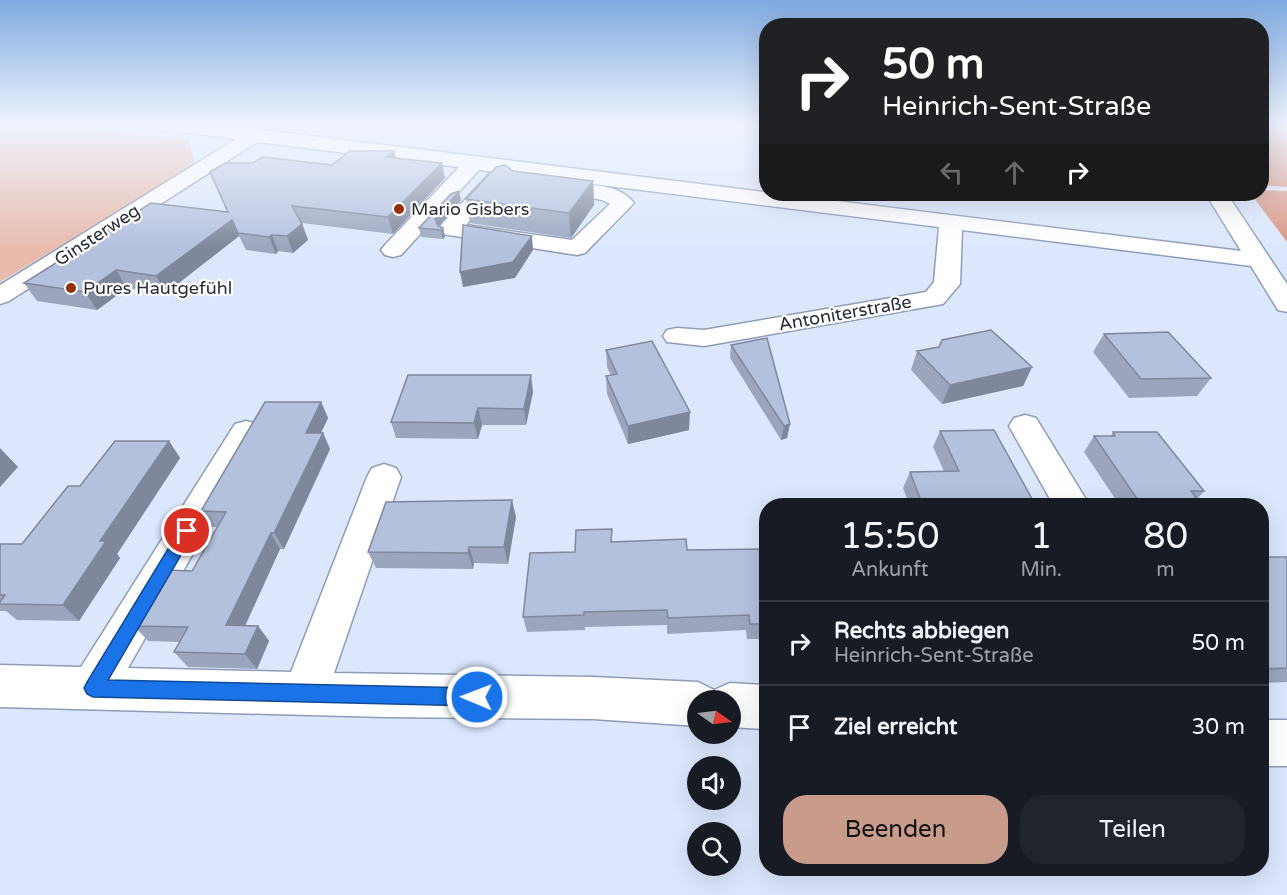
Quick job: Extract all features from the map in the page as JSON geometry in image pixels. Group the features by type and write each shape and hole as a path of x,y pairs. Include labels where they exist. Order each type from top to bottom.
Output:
{"street":[{"name":"Ginsterweg","path":"0,296 206,166"},
{"path":"393,250 471,166"},
{"path":"481,166 500,173 608,194 623,203 577,248 450,229 500,173"},
{"path":"500,173 1259,260"},
{"path":"1221,201 1287,304"},
{"name":"Antoniterstraße","path":"677,336 704,338 934,298 947,284 951,223"},
{"path":"1025,426 1067,498"},
{"path":"93,688 246,432"},
{"path":"305,694 384,477"},
{"path":"0,686 305,694 593,698 687,703"},
{"path":"741,706 759,707"},
{"path":"1269,743 1287,743"}],"shaded area":[{"path":"0,166 194,166 0,282"},
{"path":"1269,166 1287,166 1287,187 1269,186"},
{"path":"1269,190 1287,191 1287,242 1256,201 1269,201"}],"building":[{"path":"220,166 439,166 388,217 292,206 302,224 287,236 272,235 269,237 238,233 232,220 156,276 116,270 85,292 24,283 151,203 228,212 210,172"},
{"path":"506,166 513,171 593,181 569,213 466,199 496,167"},
{"path":"459,191 435,219 438,226 443,228 441,230 419,228 451,194"},
{"path":"463,225 532,236 513,262 460,272"},
{"path":"991,330 1032,367 950,385 917,351 939,347 942,340"},
{"path":"1168,332 1211,378 1141,379 1104,334"},
{"path":"767,338 790,424 784,426 731,345"},
{"path":"652,341 690,412 628,426 606,376 617,374 606,350"},
{"path":"408,375 531,375 524,409 478,408 474,423 391,422"},
{"path":"265,402 321,402 306,433 323,433 226,625 258,626 245,654 174,652 188,627 134,626 167,570 192,571 226,512 201,511"},
{"path":"994,430 1032,498 920,498 910,472 959,471 940,431"},
{"path":"1113,432 1157,432 1204,491 1191,491 1196,498 1137,498 1094,436 1115,436"},
{"path":"115,441 169,441 100,541 106,541 63,605 0,604 5,595 0,595 0,544 22,544 68,486 80,486"},
{"path":"512,500 504,547 469,547 468,553 368,552 386,502"},
{"path":"612,529 611,542 686,539 687,550 759,549 759,624 750,624 749,615 668,618 667,610 584,612 584,615 523,617 530,553 575,552 576,530"},
{"path":"1269,557 1287,557 1287,668 1269,669"}],"place":[{"name":"Mario Gisbers","path":"399,209"},
{"name":"Pures Hautgefühl","path":"71,288"}],"route":[{"path":"187,531 93,688 477,697"}]}
